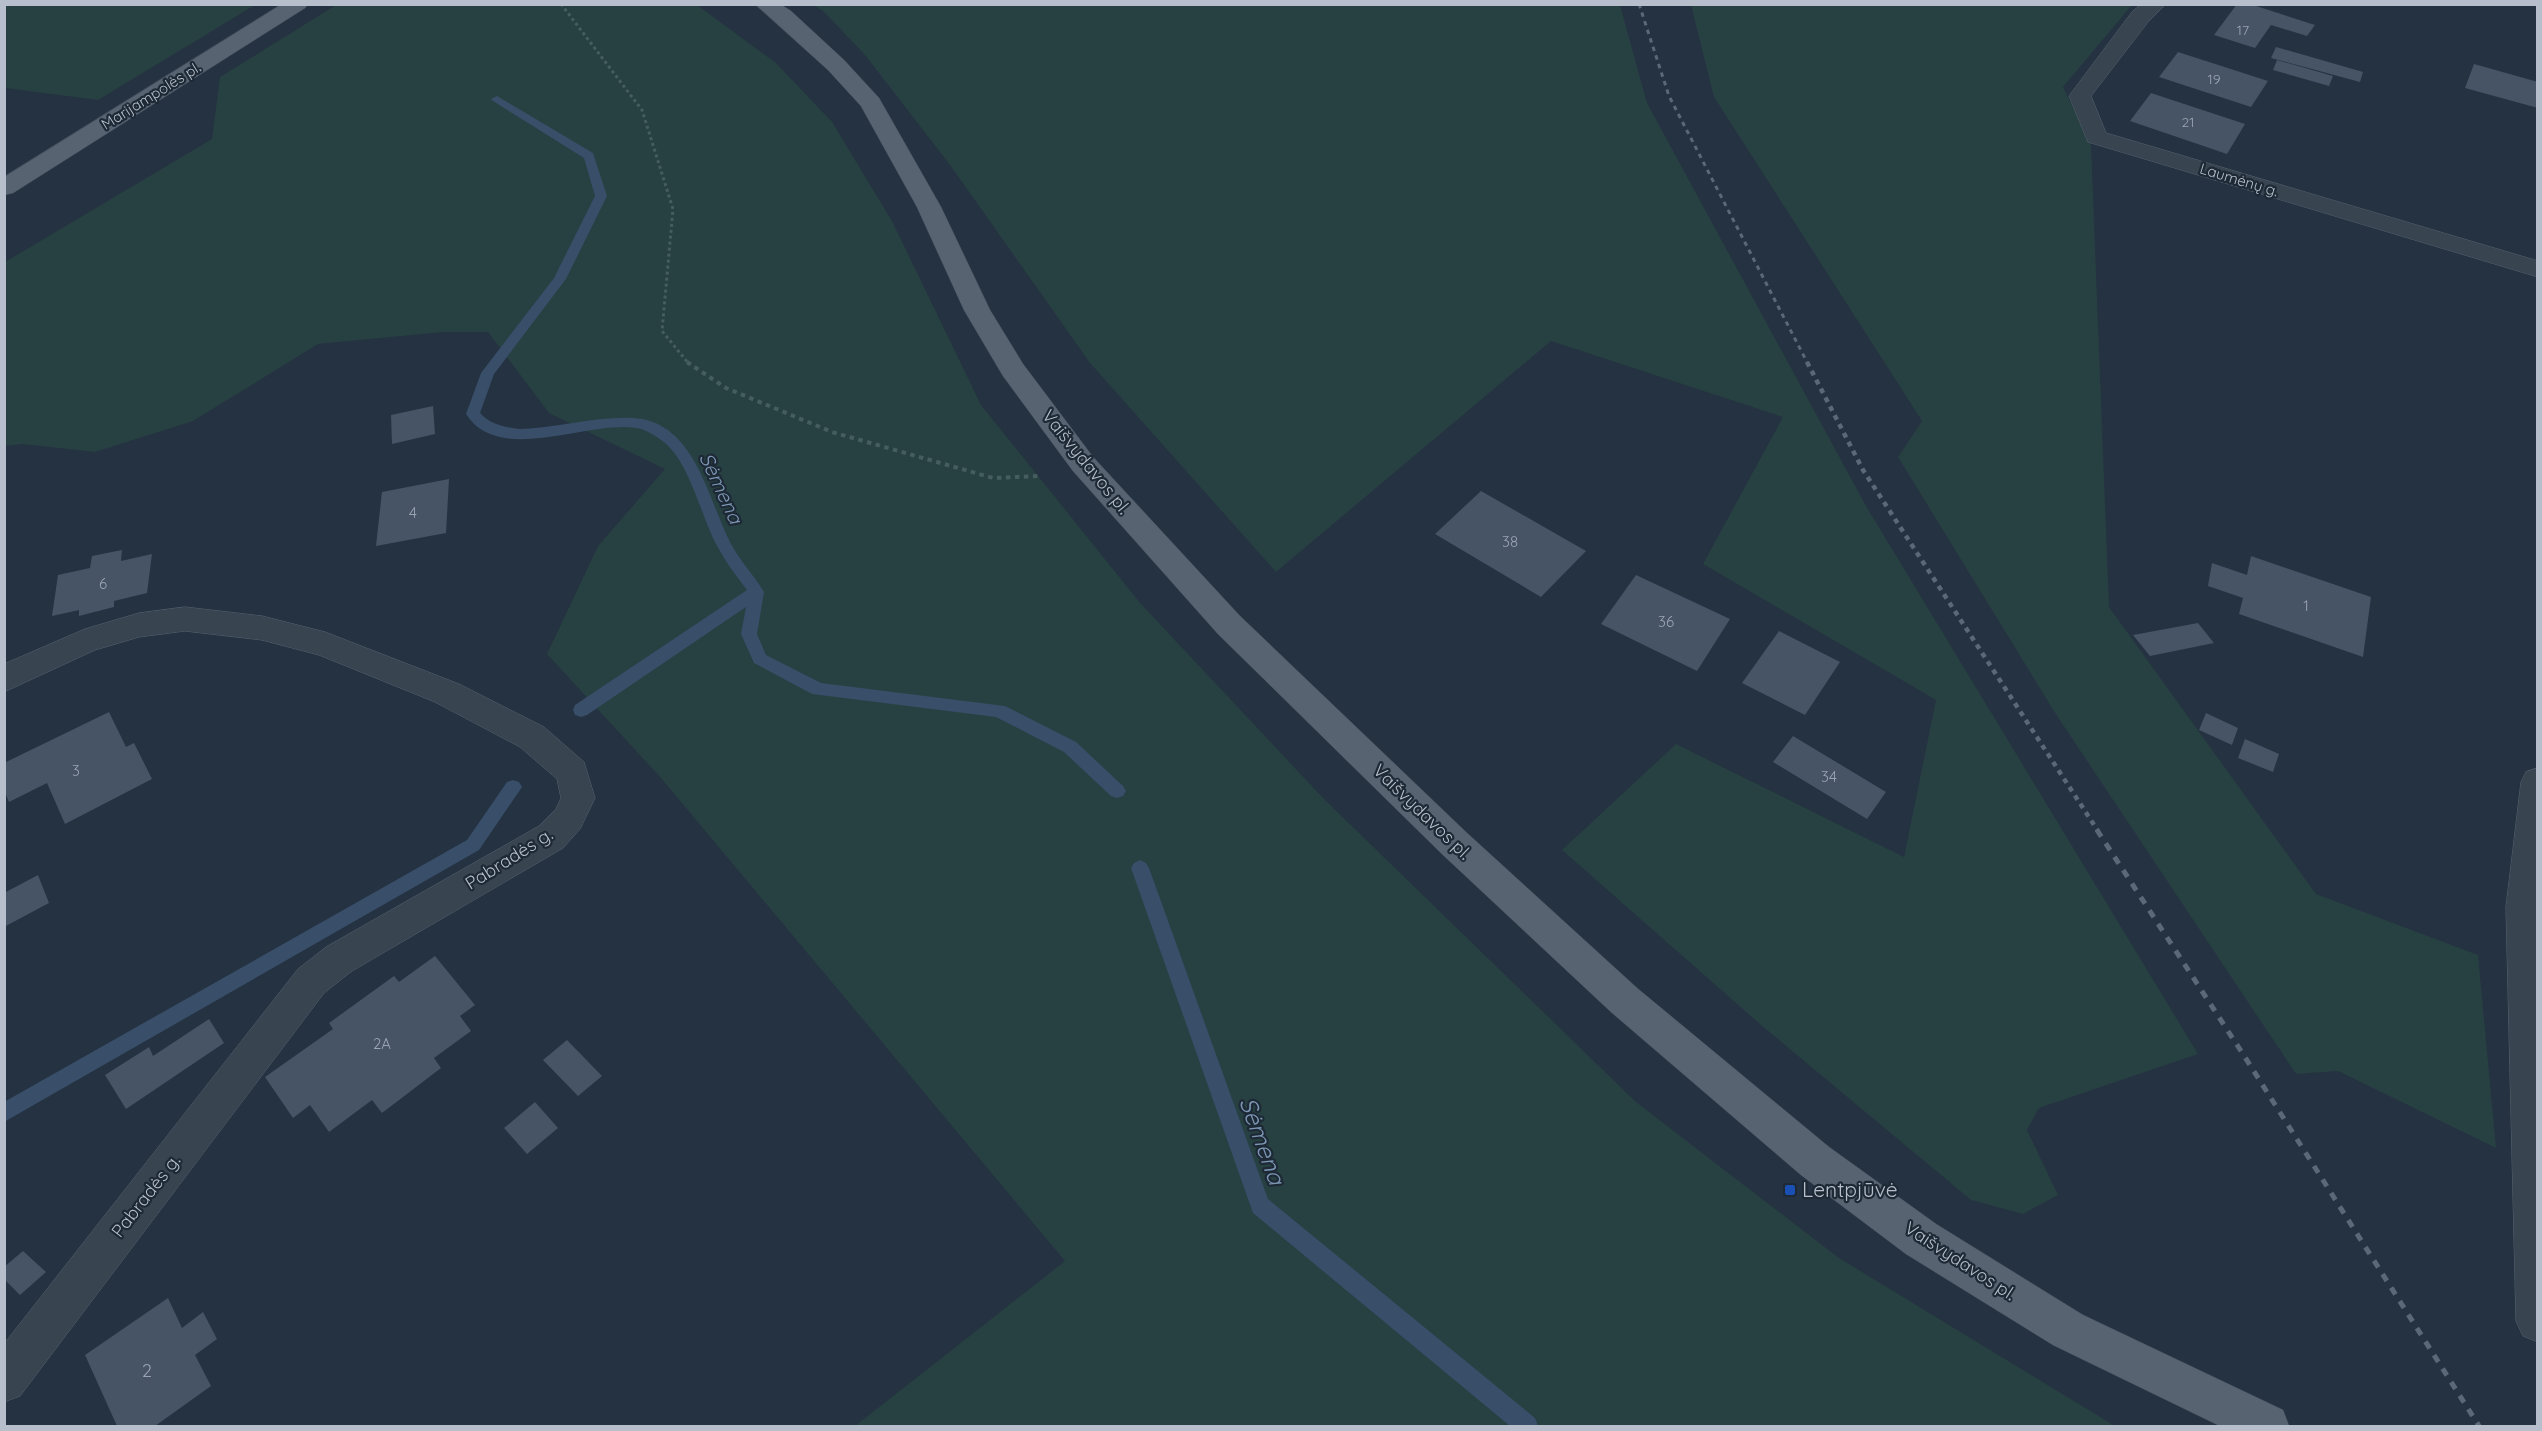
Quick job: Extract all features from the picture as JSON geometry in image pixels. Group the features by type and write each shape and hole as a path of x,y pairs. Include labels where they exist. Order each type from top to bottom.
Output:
{"main road":[{"name":"Marijampolės pl.","path":"4,188 298,4"},
{"name":"Vaišvydavos pl.","path":"765,4 783,16 836,65 871,103 929,207 977,310 1013,370 1083,464 1230,625 1455,844 1624,1000 1815,1161 1922,1239 2068,1330 2267,1426"}],"street":[{"name":"Laumėnų g.","path":"2156,4 2140,17 2080,96 2097,137 2538,269"},
{"name":"Pabradės g.","path":"4,679 85,641 139,625 185,619 262,628 324,644 436,688 532,737 572,772 578,798 568,819 551,837 339,959 311,981 4,1380"},
{"path":"2538,782 2524,907 2538,1321"}],"path":[{"path":"561,4 642,110 673,209 662,331 685,362 726,388 832,432 993,478 1044,476 1083,464"}],"green space":[{"path":"5,4 255,5 98,100 5,88"},
{"path":"336,5 697,5 776,63 832,122 892,221 981,405 1141,604 1324,799 1636,1102 1839,1258 2115,1426 855,1426 1065,1261 661,778 547,654 598,546 665,469 549,413 488,332 443,332 318,344 193,421 95,452 22,444 5,446 5,262 212,139 220,77"},
{"path":"814,5 1620,5 1647,103 1866,506 2198,1054 2039,1108 2027,1130 2058,1195 2023,1214 1971,1200 1761,1025 1562,850 1676,744 1904,857 1936,700 1703,564 1783,417 1551,341 1276,572 1090,363 950,165 865,55 824,12"},
{"path":"1691,5 2132,5 2063,87 2091,144 2109,607 2316,894 2478,955 2496,1148 2338,1071 2296,1074 2057,716 1898,457 1922,421 1714,97"}],"building":[{"path":"2237,4 2250,4 2315,25 2307,36 2271,25 2255,48 2214,35"},
{"path":"2276,47 2363,72 2360,82 2271,58"},
{"path":"2178,52 2268,81 2251,107 2159,77"},
{"path":"2277,60 2333,76 2329,86 2273,70"},
{"path":"2474,64 2538,82 2538,108 2465,88"},
{"path":"2151,93 2245,124 2227,154 2130,121"},
{"path":"433,406 435,434 392,444 391,415"},
{"path":"449,479 446,533 376,546 382,492"},
{"path":"1481,491 1586,551 1541,597 1435,534"},
{"path":"122,550 121,561 152,554 147,593 114,601 114,607 79,616 79,610 52,616 58,575 90,568 92,556"},
{"path":"2251,556 2371,597 2363,657 2239,614 2243,598 2208,586 2212,563 2247,575"},
{"path":"1636,575 1730,619 1697,671 1601,624"},
{"path":"2198,623 2214,643 2150,656 2133,635"},
{"path":"1779,631 1840,662 1805,715 1742,683"},
{"path":"109,712 126,747 134,743 152,779 65,824 47,783 9,802 4,790 4,763"},
{"path":"2206,713 2238,728 2232,745 2199,730"},
{"path":"1793,736 1886,792 1867,819 1773,762"},
{"path":"2245,739 2279,754 2273,772 2238,758"},
{"path":"38,875 49,903 4,927 4,893"},
{"path":"435,956 475,1005 460,1016 471,1031 434,1058 441,1068 382,1113 372,1100 329,1132 310,1105 293,1118 265,1077 333,1029 329,1023 394,976 399,982"},
{"path":"209,1019 224,1043 126,1109 105,1075 149,1047 153,1056"},
{"path":"567,1040 602,1076 578,1096 543,1060"},
{"path":"535,1102 558,1128 527,1154 504,1128"},
{"path":"23,1251 46,1272 20,1295 4,1279 4,1267"},
{"path":"168,1298 182,1328 203,1312 217,1339 195,1355 211,1386 155,1426 117,1426 85,1355"}],"waterway":[{"name":"Sėmena","path":"497,99 589,156 601,196 560,279 488,373 473,414 486,426 502,432 539,433 599,425 636,423 666,436 683,456 723,543 756,592"},
{"path":"581,710 756,592"},
{"name":"Sėmena","path":"756,592 749,634 760,659 818,689 999,711 1070,747 1117,791"},
{"path":"4,1113 473,845 513,787"},
{"name":"Sėmena","path":"1140,868 1260,1206 1527,1426"}],"railway":[{"path":"1639,4 1669,96 1808,364"},
{"path":"1807,362 1863,470 2098,831"},
{"path":"2097,830 2241,1051 2479,1426"}],"place":[{"name":"Lentpjūvė","path":"1790,1190"}]}
